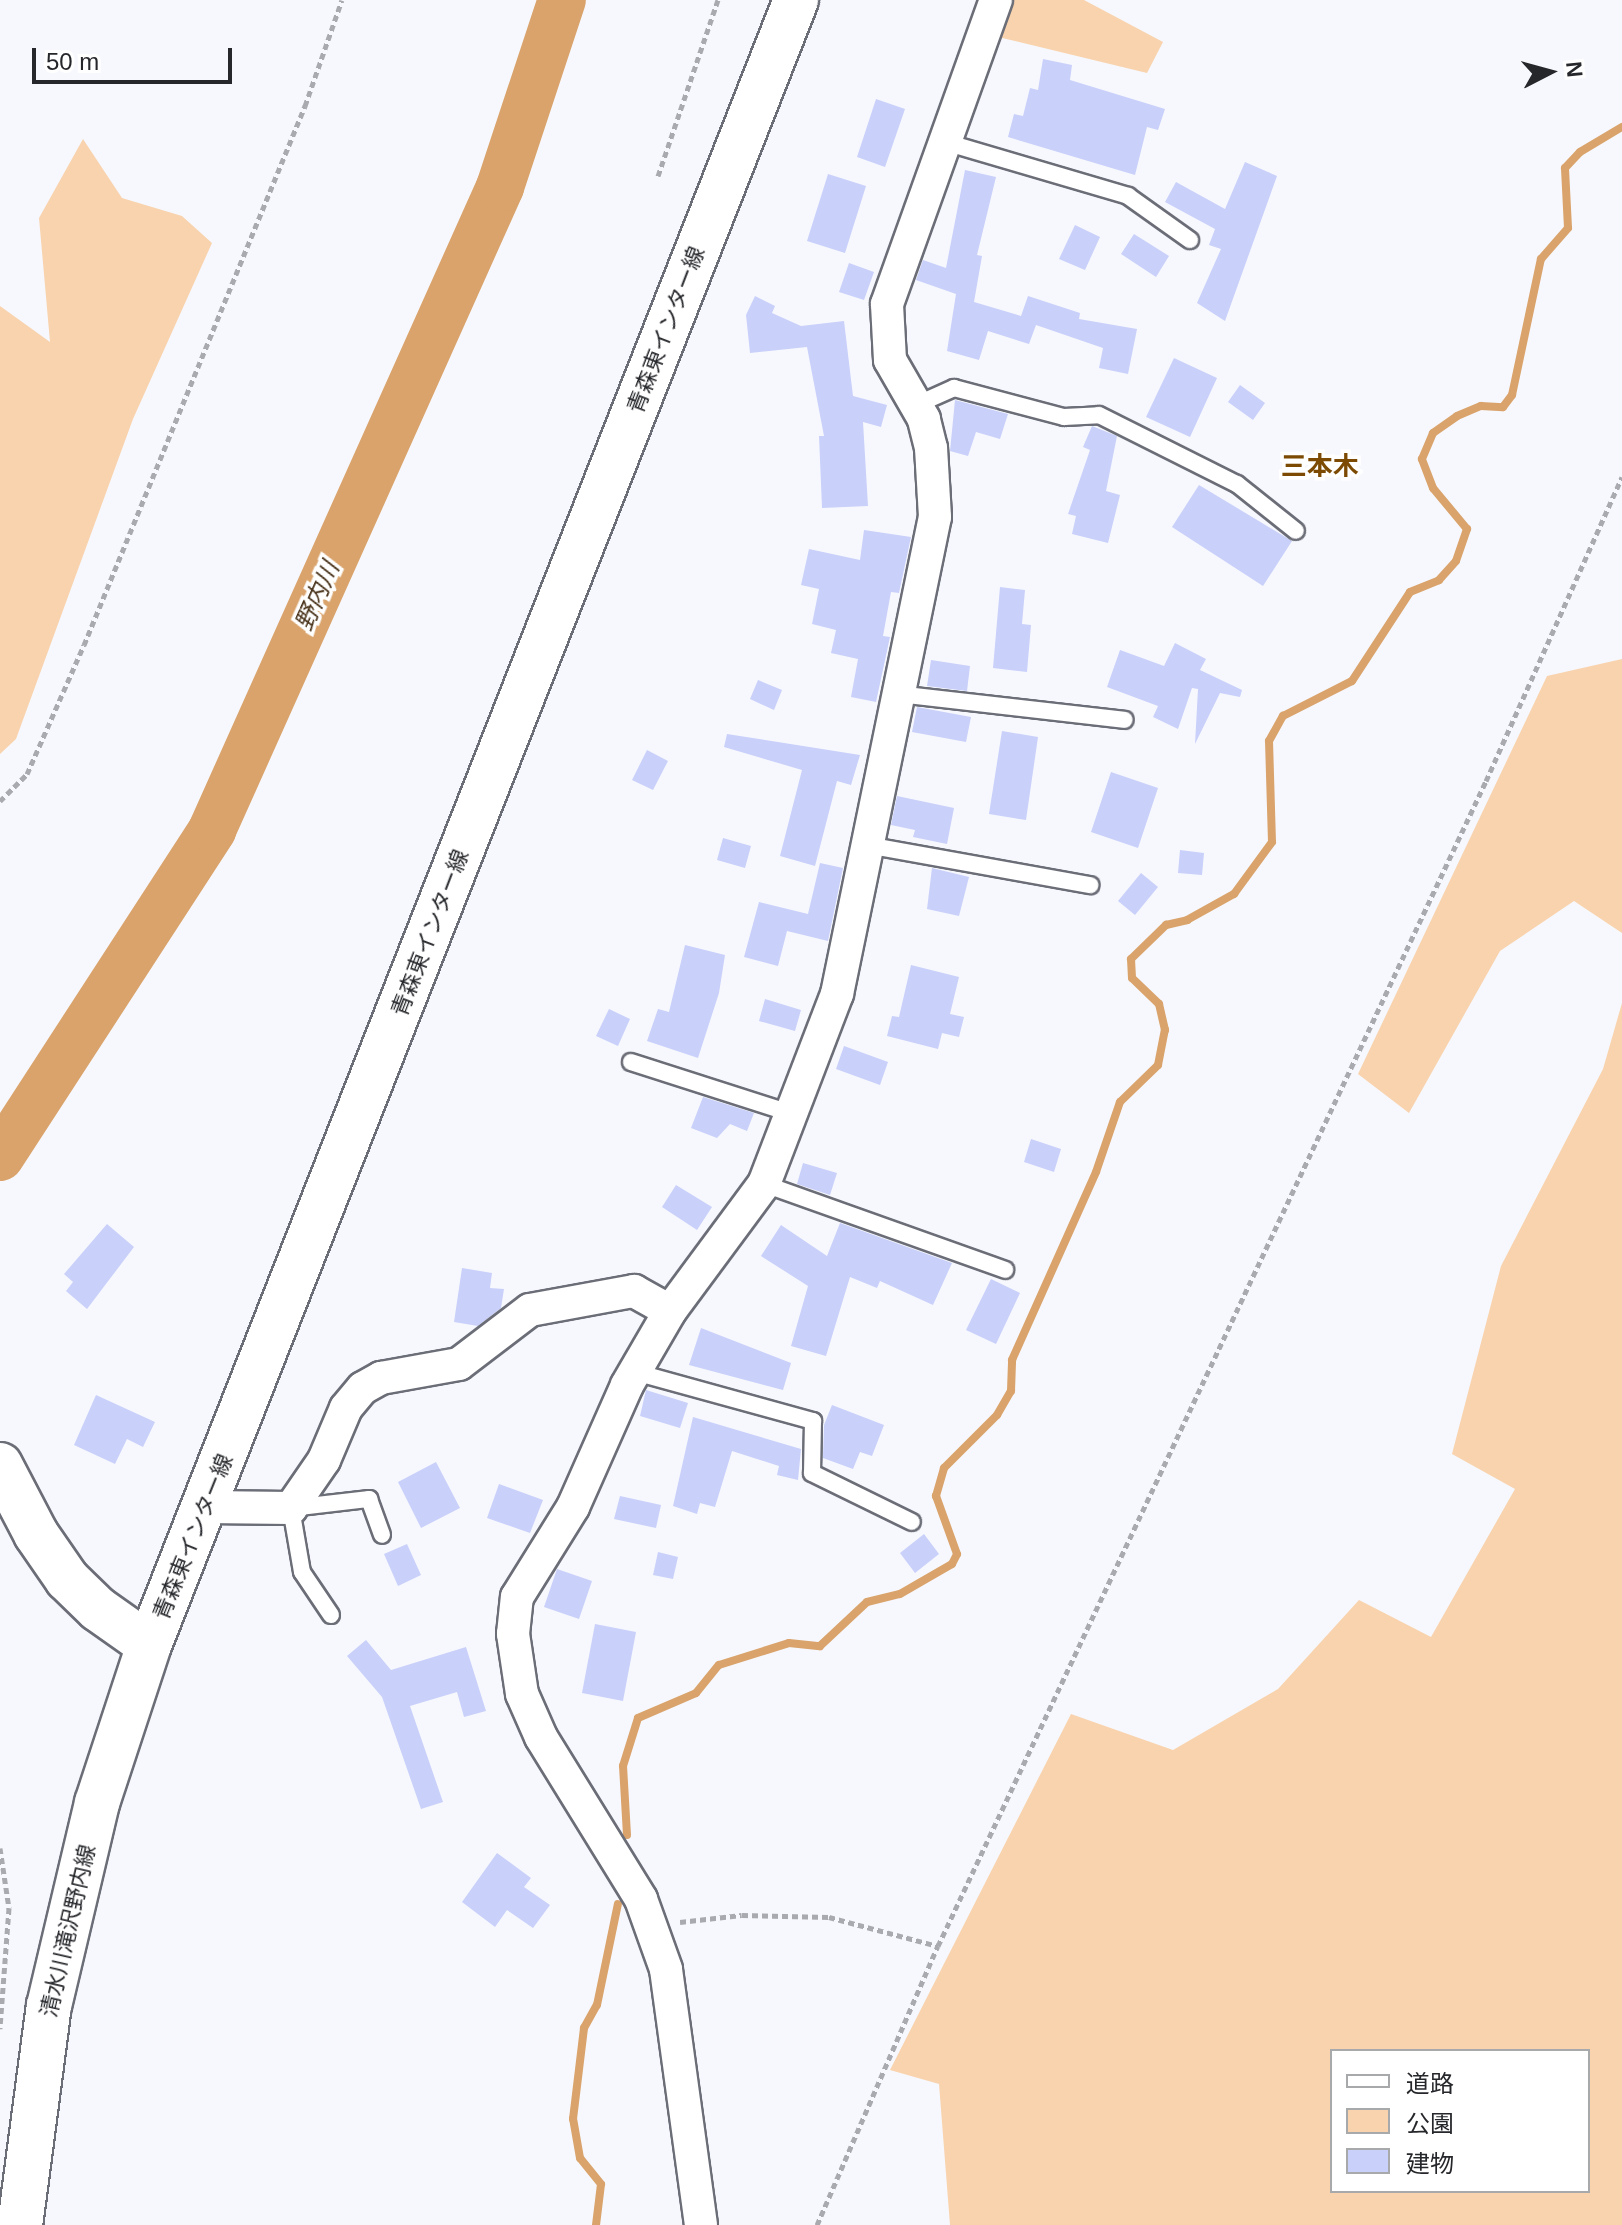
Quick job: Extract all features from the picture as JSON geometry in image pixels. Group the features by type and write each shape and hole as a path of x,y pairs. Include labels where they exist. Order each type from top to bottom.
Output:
{"main road":[{"name":"青森東インター線","path":"0,1465 36,1534 67,1579 98,1609 149,1645 206,1507 796,0"},
{"name":"清水川滝沢野内線","path":"20,2225 49,2006 97,1803 149,1645"}],"street":[{"path":"701,2225 678,2031 651,1926 641,1899 541,1737 522,1694 513,1634 517,1597 573,1507 635,1372 670,1311 764,1184 837,994 935,517 931,448 916,405 890,360 887,304 996,0"},
{"path":"206,1507 291,1508 324,1460 346,1408 381,1378 459,1364 530,1310 573,1299 634,1291 670,1311"}],"lane":[{"path":"945,142 1128,196 1190,240"},
{"path":"916,405 954,388 1064,417 1099,415 1237,484 1296,531"},
{"path":"898,694 1125,720"},
{"path":"867,845 1090,885"},
{"path":"631,1062 793,1114"},
{"path":"764,1184 1005,1270"},
{"path":"635,1372 813,1421 812,1473 912,1522"},
{"path":"331,1615 302,1572 291,1508 369,1499 382,1535"}],"path":[{"path":"0,801 27,774 84,645 305,106 342,0"},
{"path":"658,176 718,0"},
{"path":"817,2225 938,1946 1486,781 1622,477"},
{"path":"0,1848 9,1908 0,2029"},
{"path":"651,1926 742,1915 829,1917 938,1946"}],"green space":[{"path":"1010,0 1084,0 1163,42 1147,73 994,36"},
{"path":"83,139 122,198 182,216 212,243 133,419 16,739 0,754 0,306 50,342 39,218"},
{"path":"1622,659 1622,933 1574,901 1500,951 1409,1113 1358,1074 1547,676"},
{"path":"1622,1003 1622,2225 950,2225 939,2084 890,2070 1071,1714 1173,1750 1278,1689 1359,1600 1431,1637 1515,1489 1452,1454 1501,1266 1603,1069"}],"building":[{"path":"1043,59 1072,65 1070,80 1165,109 1158,130 1147,127 1135,175 1008,137 1014,114 1023,116 1030,88 1038,90"},
{"path":"876,99 905,109 885,167 857,157"},
{"path":"1245,162 1277,176 1225,321 1197,303 1221,249 1209,245 1215,229 1165,202 1176,182 1225,209"},
{"path":"965,170 996,177 977,255 982,256 974,302 1021,316 1028,296 1080,313 1079,319 1137,329 1128,374 1099,368 1103,348 1036,325 1029,344 988,331 979,360 947,351 956,294 916,280 923,260 946,268"},
{"path":"828,174 866,186 845,253 807,241"},
{"path":"1075,225 1100,237 1085,270 1059,259"},
{"path":"1134,234 1169,256 1156,277 1121,254"},
{"path":"849,263 874,272 864,300 839,292"},
{"path":"755,296 775,306 772,313 801,326 844,321 853,396 887,405 881,427 863,422 868,506 822,508 819,436 824,436 807,347 750,353 746,315"},
{"path":"1174,358 1217,378 1190,437 1146,417"},
{"path":"1240,385 1265,403 1253,420 1228,402"},
{"path":"955,400 1008,414 1000,439 976,432 968,456 950,451"},
{"path":"1092,426 1117,436 1106,491 1120,495 1108,543 1072,534 1076,516 1068,514 1090,450 1083,447"},
{"path":"1199,485 1292,541 1263,586 1172,527"},
{"path":"864,530 911,537 899,593 891,592 883,636 890,637 876,702 851,697 858,659 831,653 836,630 812,624 819,589 801,585 809,549 860,560"},
{"path":"1000,587 1025,590 1022,624 1031,625 1027,672 993,668"},
{"path":"1175,643 1206,659 1200,670 1242,690 1240,697 1220,693 1195,744 1198,689 1192,688 1178,729 1153,717 1158,706 1107,687 1120,650 1164,666"},
{"path":"931,660 970,666 967,691 927,686"},
{"path":"758,680 782,690 774,710 750,699"},
{"path":"917,707 971,717 966,742 912,732"},
{"path":"1002,731 1038,737 1026,820 989,814"},
{"path":"727,734 860,755 851,785 837,781 815,866 780,856 802,770 724,747"},
{"path":"647,750 668,761 653,790 632,780"},
{"path":"1111,772 1158,788 1138,848 1091,832"},
{"path":"897,796 954,808 947,844 913,837 915,830 891,825"},
{"path":"723,838 751,846 745,868 717,860"},
{"path":"1180,850 1204,853 1202,875 1178,873"},
{"path":"820,863 843,868 828,941 787,931 778,966 744,957 759,902 808,914"},
{"path":"932,868 969,877 959,916 927,909"},
{"path":"1141,873 1158,887 1135,915 1118,901"},
{"path":"685,945 725,955 719,993 698,1058 647,1041 658,1009 669,1012"},
{"path":"911,965 959,977 950,1014 964,1017 959,1037 942,1033 938,1049 887,1036 892,1016 899,1017"},
{"path":"765,999 801,1010 795,1031 759,1021"},
{"path":"609,1009 630,1019 618,1046 596,1036"},
{"path":"844,1046 888,1062 880,1085 836,1069"},
{"path":"703,1097 754,1113 747,1131 730,1124 717,1138 691,1128"},
{"path":"1031,1139 1061,1149 1054,1172 1024,1162"},
{"path":"803,1163 837,1173 830,1195 797,1184"},
{"path":"676,1185 712,1207 697,1230 662,1207"},
{"path":"840,1223 952,1263 933,1305 880,1281 877,1288 850,1277 826,1356 791,1346 808,1286 761,1256 781,1225 827,1256"},
{"path":"107,1224 134,1247 87,1309 66,1291 73,1282 64,1274"},
{"path":"462,1268 492,1273 490,1288 504,1289 501,1308 478,1326 454,1322"},
{"path":"991,1279 1020,1293 996,1344 966,1330"},
{"path":"701,1328 791,1363 783,1390 689,1365"},
{"path":"646,1390 688,1403 680,1428 640,1416"},
{"path":"96,1395 155,1422 143,1447 127,1439 115,1464 74,1445"},
{"path":"832,1405 884,1425 872,1456 860,1452 853,1469 823,1458 824,1425"},
{"path":"693,1417 801,1449 798,1480 777,1475 779,1466 732,1451 715,1507 700,1503 697,1514 673,1506"},
{"path":"436,1462 460,1508 421,1528 398,1482"},
{"path":"499,1484 543,1500 530,1533 487,1518"},
{"path":"620,1496 661,1505 656,1528 614,1519"},
{"path":"924,1534 939,1554 915,1573 900,1553"},
{"path":"407,1544 421,1575 398,1586 384,1554"},
{"path":"658,1552 678,1557 673,1579 653,1575"},
{"path":"557,1569 592,1581 579,1619 544,1607"},
{"path":"595,1624 636,1632 623,1701 582,1693"},
{"path":"366,1640 391,1670 466,1647 486,1711 464,1717 457,1692 410,1706 443,1802 421,1809 382,1697 347,1656"},
{"path":"497,1853 531,1878 524,1887 550,1905 533,1928 507,1910 495,1927 462,1902"}],"waterway":[{"name":"野内川","path":"0,1157 212,830 500,187 562,0"},
{"path":"627,1835 623,1766 638,1718 696,1693 719,1665 789,1643 820,1646 867,1602 900,1594 952,1564 957,1554 936,1496 944,1468 997,1415 1011,1391 1012,1360 1096,1172 1120,1102 1158,1065 1165,1030 1159,1004 1132,978 1131,959 1166,925 1187,920 1234,894 1272,842 1269,741 1283,716 1352,681 1410,592 1439,580 1456,561 1467,529 1433,488 1422,459 1433,433 1457,416 1481,406 1503,407 1512,395 1541,259 1568,228 1565,168 1580,152 1622,127"},
{"path":"596,2225 601,2184 580,2158 573,2119 584,2028 597,2005 618,1904"}],"district":[{"name":"三本木","path":"1320,467"}]}
